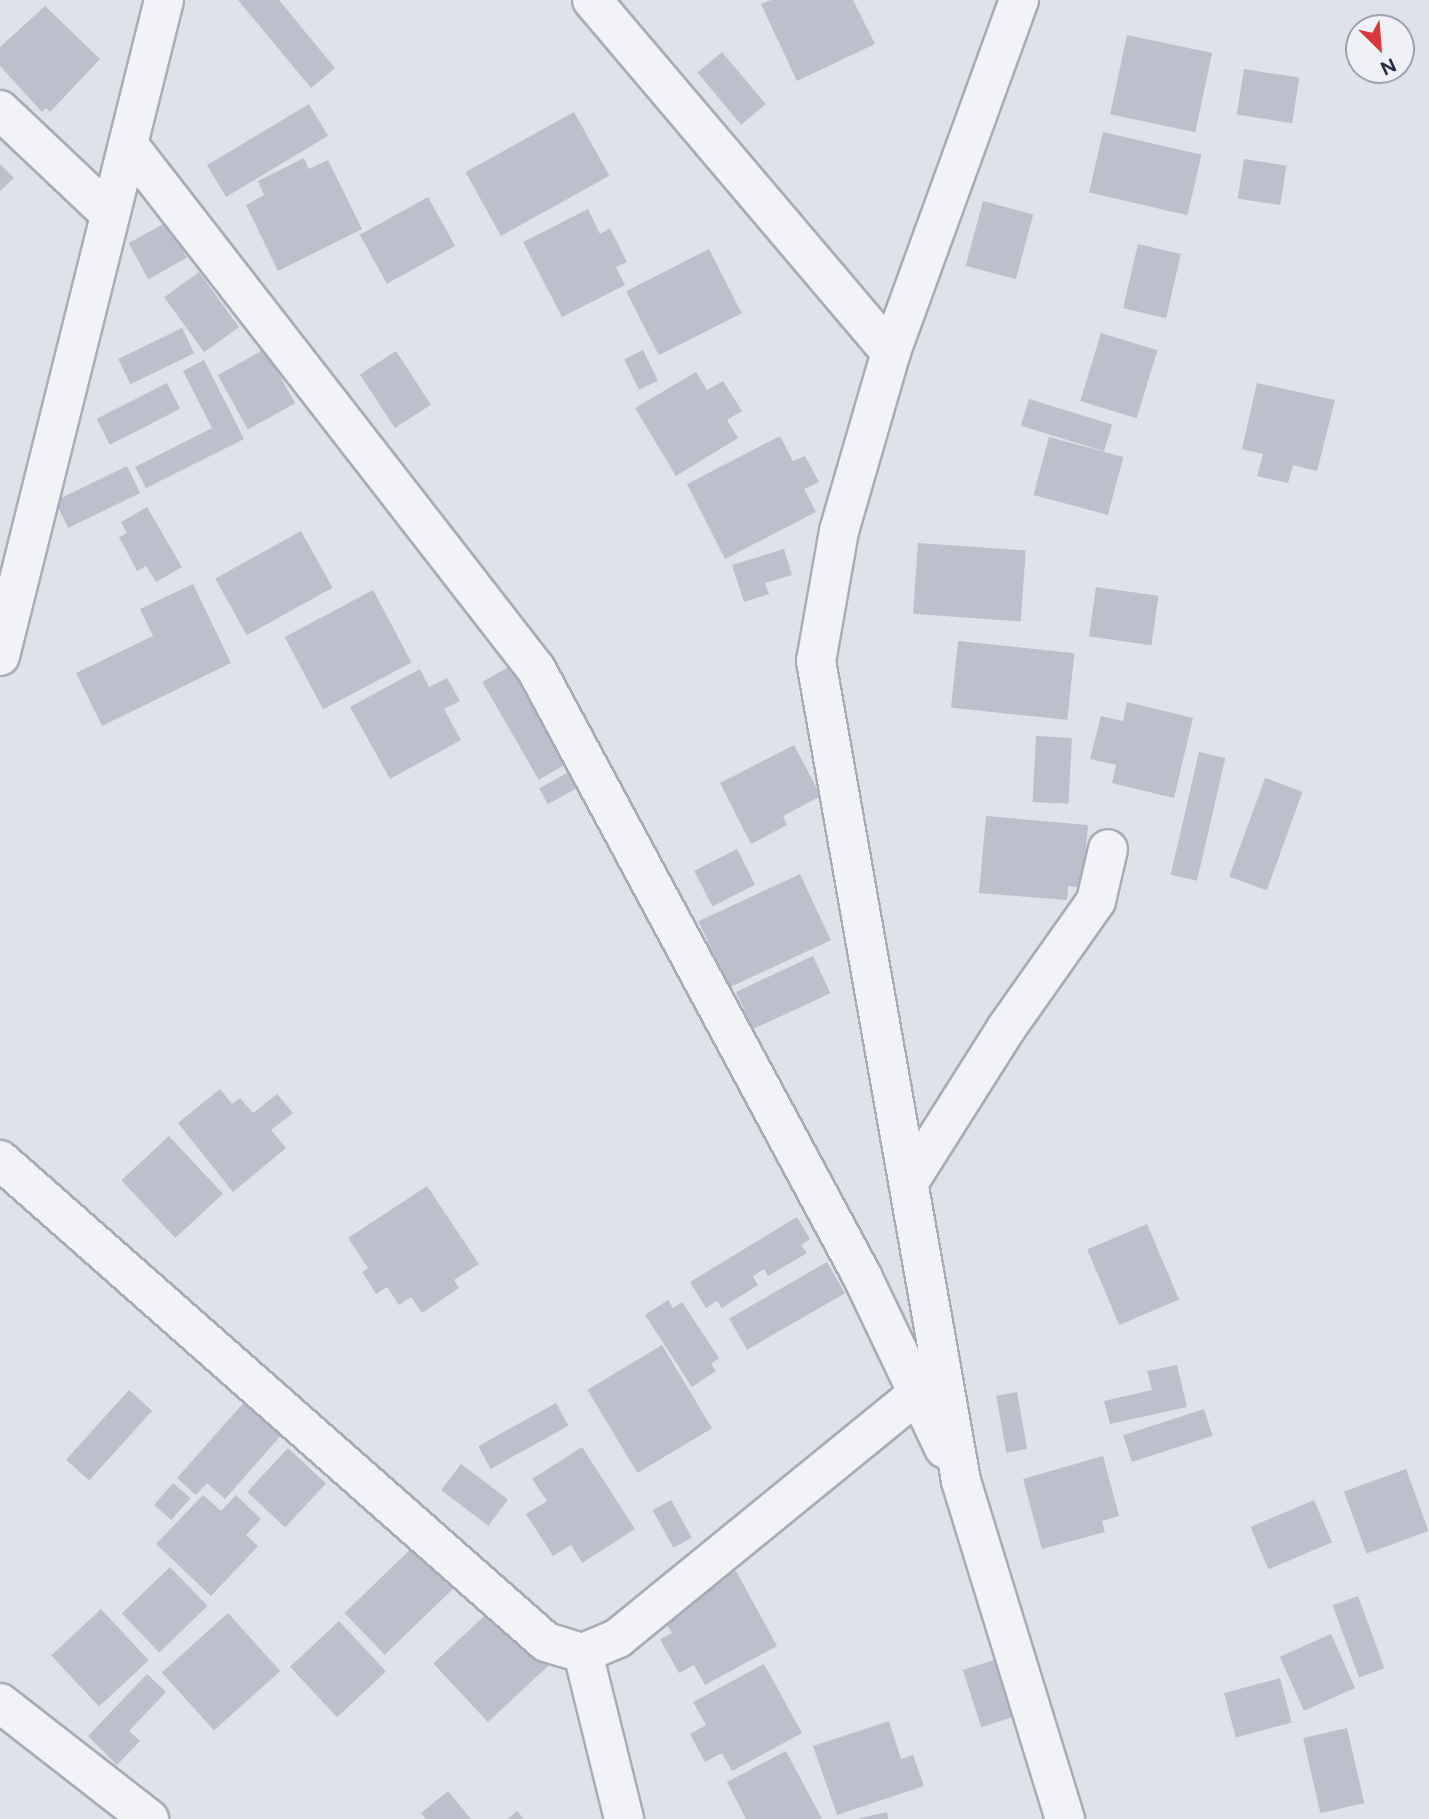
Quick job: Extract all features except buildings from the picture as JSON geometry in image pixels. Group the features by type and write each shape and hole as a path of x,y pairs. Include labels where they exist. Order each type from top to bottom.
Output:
{"street":[{"path":"0,656 108,212 130,147 164,0"},
{"path":"592,0 891,352"},
{"path":"1019,0 891,352 839,531 816,661 961,1481 1065,1819"},
{"path":"0,110 108,212"},
{"path":"130,147 536,669 862,1276 916,1395 961,1481"},
{"path":"909,1182 1005,1030 1096,901 1108,849"},
{"path":"0,1160 546,1643 583,1653 618,1638 916,1395"},
{"path":"583,1653 624,1819"},
{"path":"0,1703 149,1819"}]}
